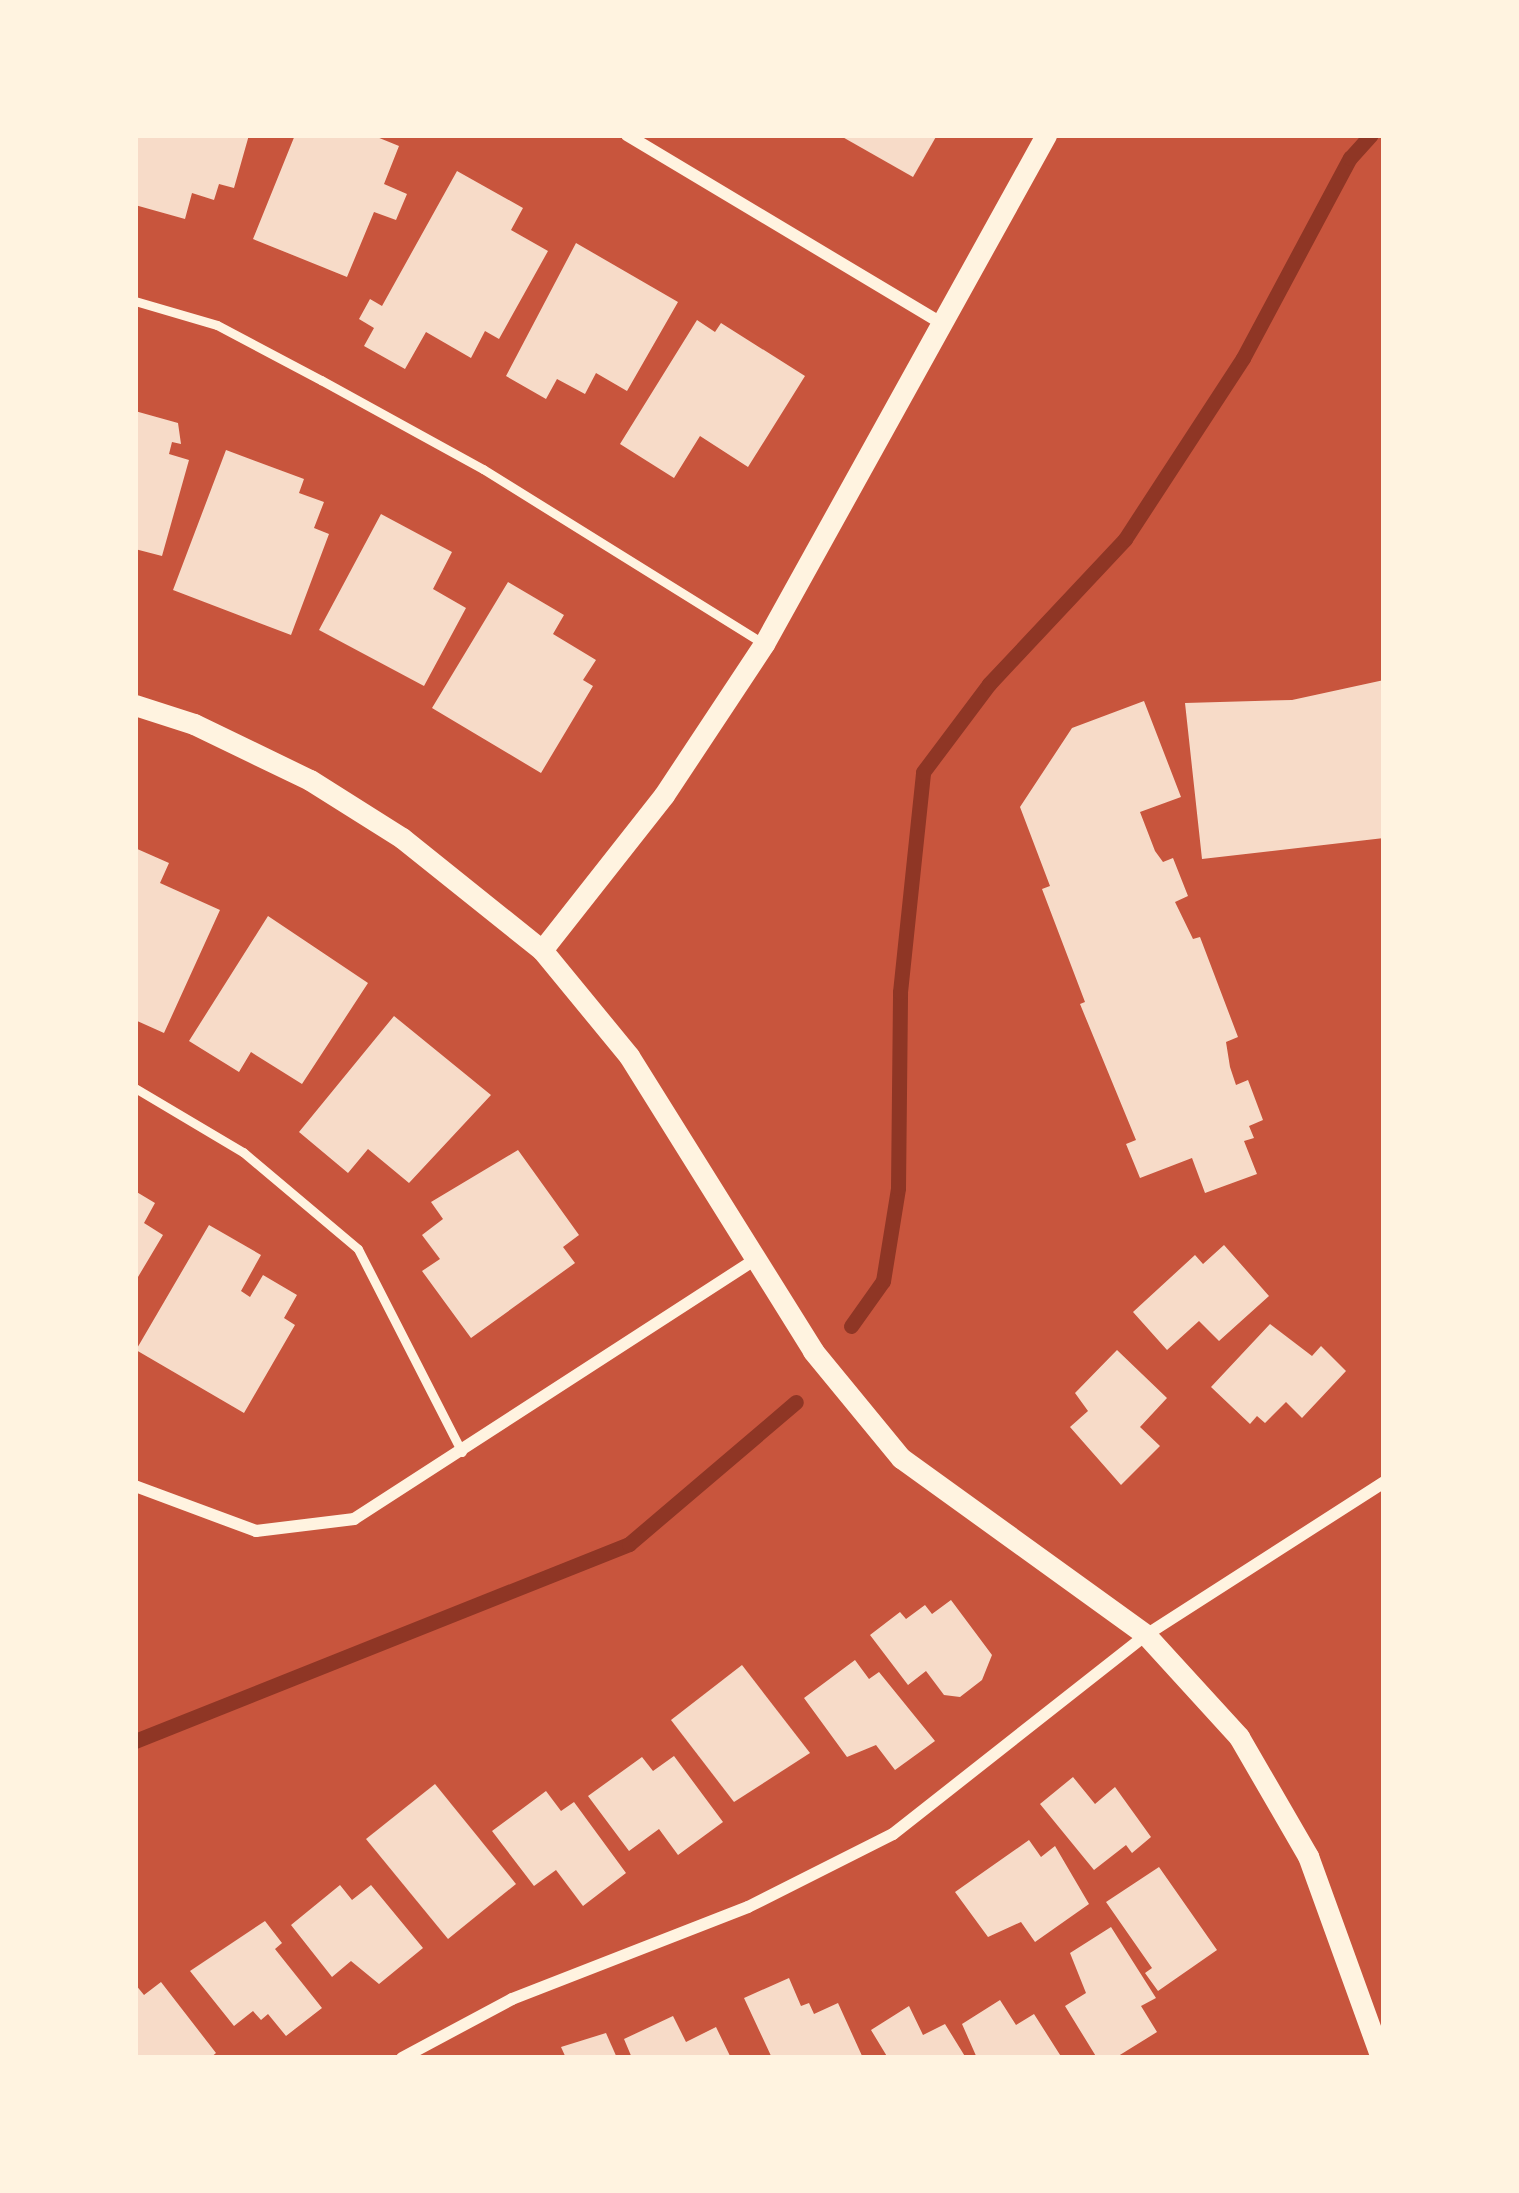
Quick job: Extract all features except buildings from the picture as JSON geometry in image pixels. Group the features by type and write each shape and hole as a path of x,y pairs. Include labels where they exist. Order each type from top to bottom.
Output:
{"street":[{"path":"627,135 944,326"},
{"path":"542,950 664,795 764,644 1046,135"},
{"path":"135,705 194,724 310,780 402,838 542,950 629,1055 813,1351 901,1459 1146,1635 1239,1737 1308,1856 1381,2058"},
{"path":"135,1486 256,1532 354,1520 463,1454 758,1258"},
{"path":"402,2058 512,1999 748,1907 893,1834 1146,1635 1384,1482"}],"lane":[{"path":"135,301 218,325 422,436 764,644"},
{"path":"135,1088 242,1152 358,1249 463,1454"}],"waterway":[{"path":"851,1326 883,1281 898,1188 900,992 923,772 989,684 1125,539 1243,358 1350,158 1371,135"},
{"path":"135,1741 629,1544 796,1402"}]}
